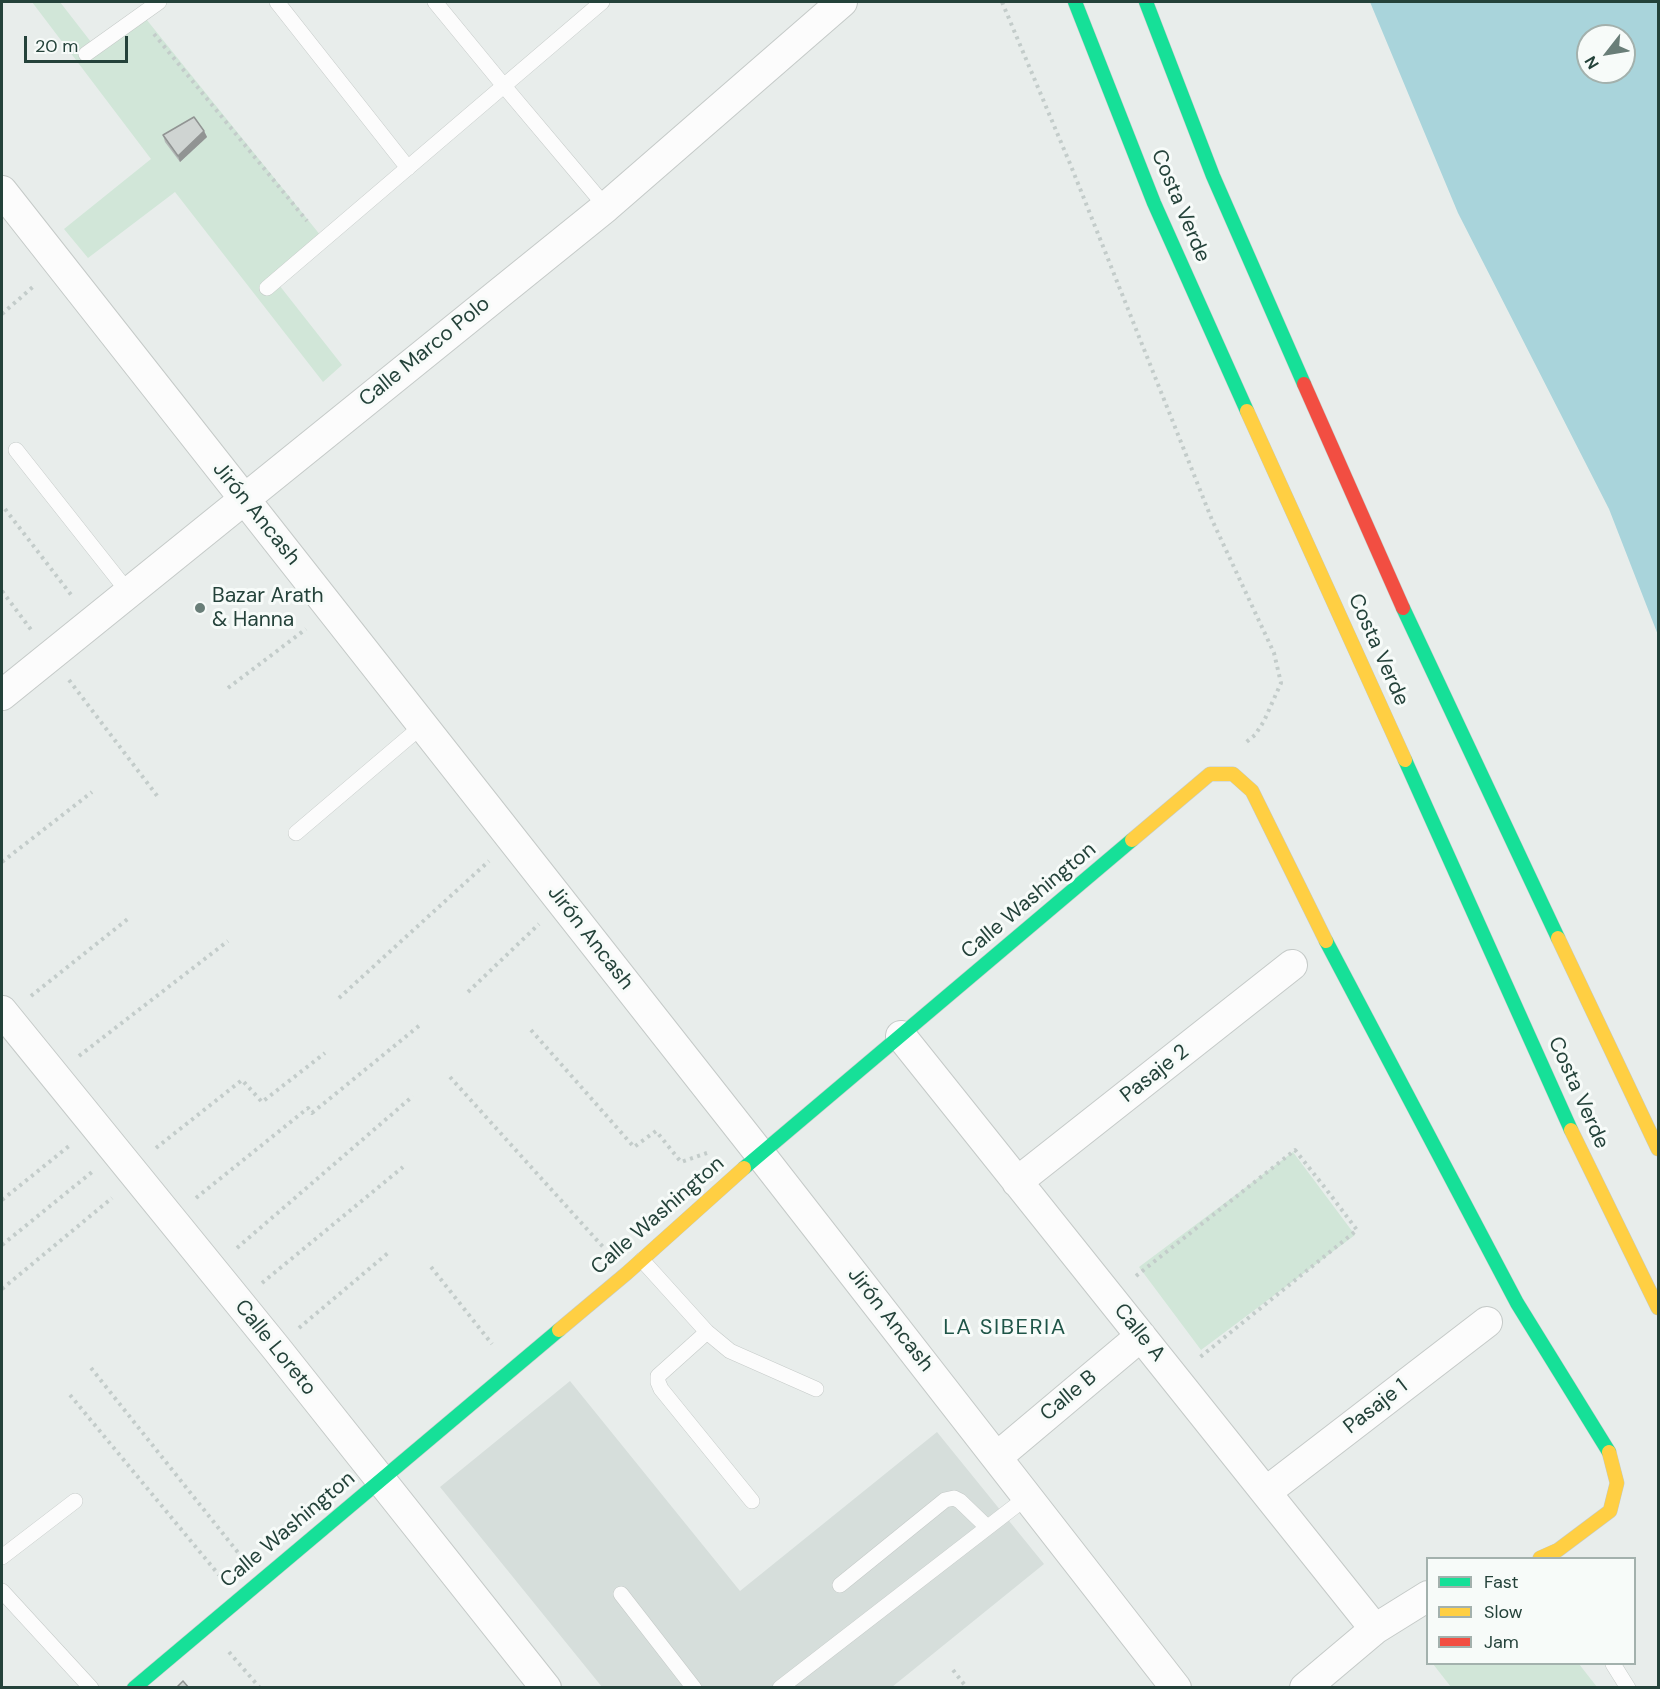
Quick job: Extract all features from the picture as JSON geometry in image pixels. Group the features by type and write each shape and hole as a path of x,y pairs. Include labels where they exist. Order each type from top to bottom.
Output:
{"main road":[{"name":"Costa Verde","path":"1075,2 1158,214 1584,1158 1659,1308"},
{"name":"Costa Verde","path":"1146,2 1213,176 1413,631 1659,1149"},
{"name":"Calle Washington","path":"134,1688 642,1260 754,1146 901,1036 1210,774"},
{"path":"1210,774 1233,774 1252,791 1327,943 1517,1303 1611,1455 1617,1483 1610,1511 1559,1554"}],"street":[{"name":"Calle Marco Polo","path":"2,695 606,207 843,2"},
{"name":"Jirón Ancash","path":"2,191 754,1146 1176,1688"},
{"name":"Pasaje 2","path":"1017,1182 1293,965"},
{"name":"Calle Loreto","path":"4,1013 237,1303 276,1348 546,1688"},
{"name":"Calle A","path":"901,1036 1375,1629"},
{"name":"Pasaje 1","path":"1266,1492 1487,1322"},
{"name":"Calle B","path":"997,1457 1141,1336"},
{"path":"1305,1688 1375,1629 1426,1597"}],"lane":[{"path":"86,54 159,2"},
{"path":"277,2 408,168"},
{"path":"435,2 606,207"},
{"path":"267,288 602,2"},
{"path":"16,450 129,593"},
{"path":"296,833 422,726"},
{"path":"642,1260 707,1332 730,1352 816,1389"},
{"path":"707,1332 658,1376 658,1382 661,1389 752,1500"},
{"path":"780,1688 1027,1497"},
{"path":"840,1585 945,1500 954,1498 960,1501 987,1527"},
{"path":"2,1557 75,1501"},
{"path":"2,1591 91,1688"},
{"path":"621,1594 694,1688"},
{"path":"1614,1665 1628,1688"}],"path":[{"path":"1002,2 1071,166 1212,520 1274,653 1281,683 1264,721 1254,735 1210,774"},
{"path":"139,16 323,240"},
{"path":"2,314 59,265"},
{"path":"5,509 92,623"},
{"path":"2,591 158,796"},
{"path":"228,688 332,609"},
{"path":"2,862 92,792"},
{"path":"339,998 512,840"},
{"path":"468,992 562,903"},
{"path":"4,1013 129,918"},
{"path":"54,1076 228,941"},
{"path":"170,1218 308,1108 312,1113 420,1025"},
{"path":"531,1030 634,1147 656,1131 681,1162 754,1146"},
{"path":"2,1245 127,1167 242,1080 262,1102 325,1053"},
{"path":"450,1077 627,1273"},
{"path":"211,1270 414,1096"},
{"path":"2,1200 94,1125"},
{"path":"1110,1297 1295,1150 1357,1230 1175,1377"},
{"path":"2,1289 127,1167"},
{"path":"237,1303 403,1167"},
{"path":"276,1348 388,1253"},
{"path":"431,1267 512,1369"},
{"path":"91,1368 261,1581"},
{"path":"70,1395 239,1599"},
{"path":"207,1626 260,1688"},
{"path":"953,1670 967,1688"}],"shaded area":[{"path":"570,1381 740,1591 937,1432 1044,1564 892,1687 602,1687 440,1487"}],"green space":[{"path":"32,2 60,2 91,42 138,9 321,236 272,276 342,365 323,382 175,192 88,258 64,229 151,159"},
{"path":"1293,1152 1355,1235 1201,1350 1139,1267"},
{"path":"1434,1665 1580,1665 1597,1687 1451,1687"}],"water":[{"path":"1370,2 1658,2 1658,635 1609,509 1458,213"}],"building":[{"path":"194,117 204,131 178,156 163,135"},
{"path":"183,1681 189,1688 176,1688"}],"traffic: fast":[{"path":"1075,2 1154,203 1247,411"},
{"path":"1146,2 1213,176 1304,384"},
{"path":"1403,608 1558,938"},
{"path":"1405,760 1571,1130"},
{"path":"744,1168 1132,840"},
{"path":"1326,941 1517,1303 1609,1452"},
{"path":"134,1688 559,1330"}],"traffic: slow":[{"path":"1247,411 1405,760"},
{"path":"1132,840 1210,774 1233,774 1252,791 1326,941"},
{"path":"1558,938 1658,1149"},
{"path":"1571,1130 1658,1308"},
{"path":"559,1330 627,1273 744,1168"},
{"path":"1542,1557 1558,1550 1610,1511 1617,1483 1609,1452"}],"traffic: jam":[{"path":"1304,384 1403,608"}],"place":[{"name":"Bazar Arath & Hanna","path":"200,608"}],"district":[{"name":"LA SIBERIA","path":"1005,1328"}]}
